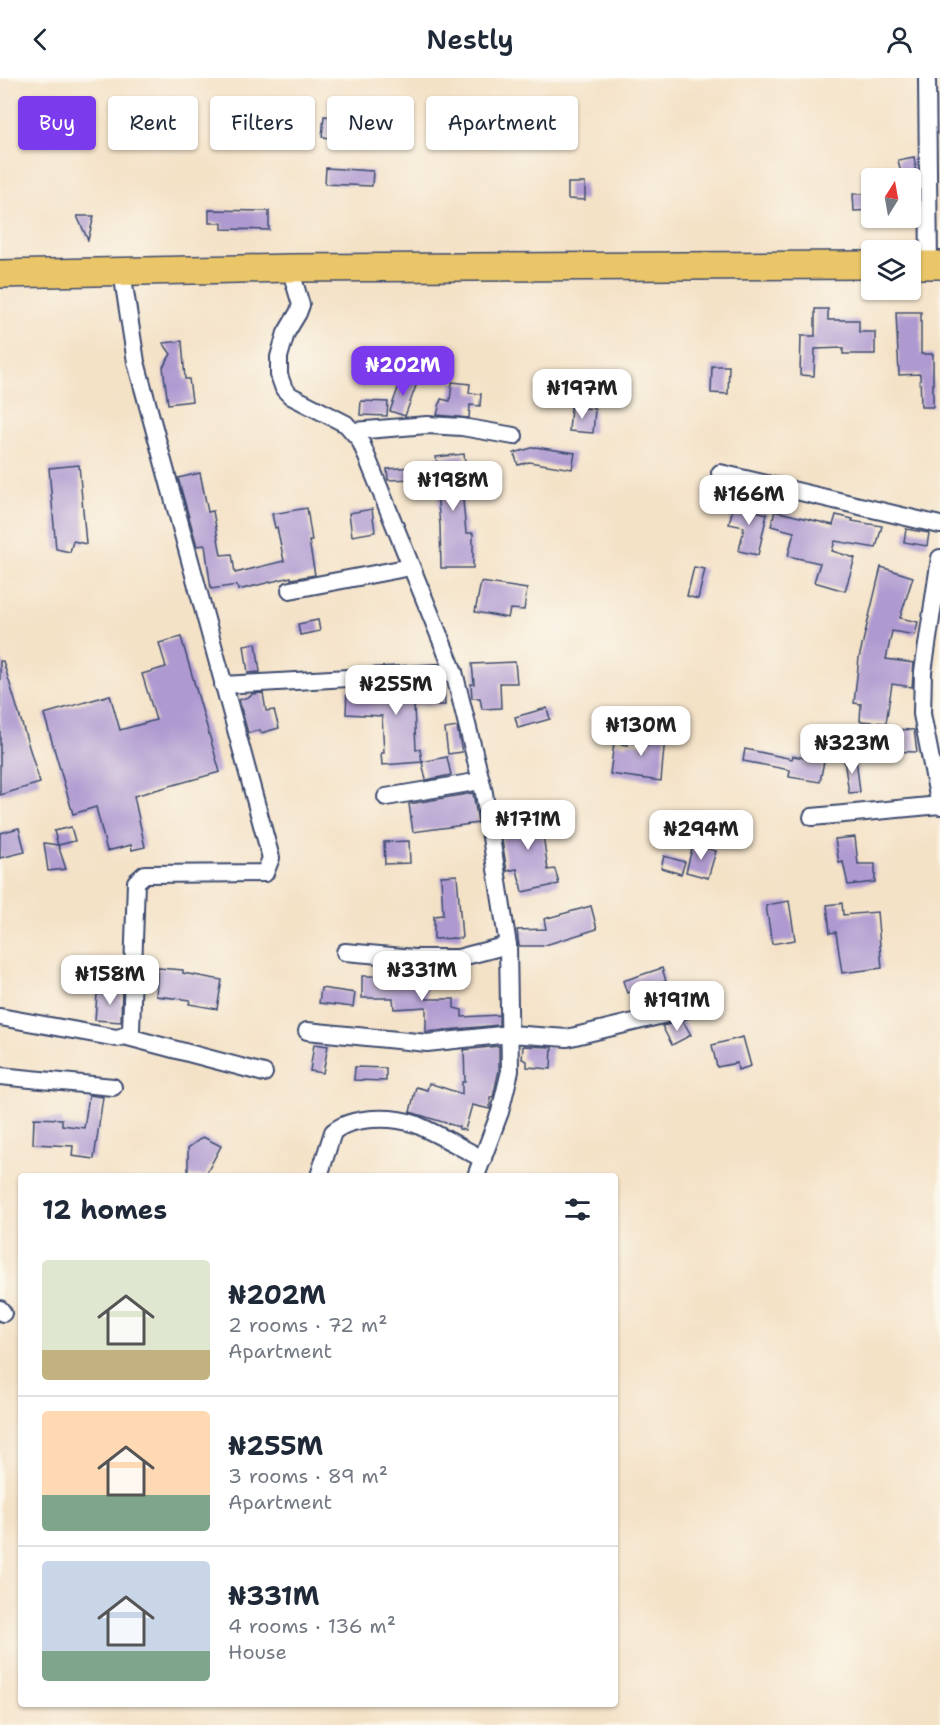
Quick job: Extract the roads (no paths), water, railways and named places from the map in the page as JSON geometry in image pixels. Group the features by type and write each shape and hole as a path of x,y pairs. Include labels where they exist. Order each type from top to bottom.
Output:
{"main road":[{"path":"0,274 290,268 861,265"}],"street":[{"path":"927,78 927,265"},
{"path":"290,268 301,305 286,333 279,357 279,375 284,389 291,396 346,424 360,440 454,672 481,781 508,945 510,1071 506,1092 477,1173"},
{"path":"0,1017 117,1038 124,1036 131,1031 136,882 145,874 265,873 272,858 136,362 122,273"},
{"path":"354,431 427,425 462,427 514,436"},
{"path":"720,473 940,525"},
{"path":"812,817 940,806 922,714 923,672 940,558"},
{"path":"290,590 411,567"},
{"path":"223,685 454,672"},
{"path":"386,797 481,781"},
{"path":"345,952 458,958 508,945"},
{"path":"307,1031 427,1043 510,1034 567,1038 696,1007"},
{"path":"124,1036 264,1073"},
{"path":"0,1076 114,1087"},
{"path":"320,1173 333,1132 350,1122 364,1120 400,1120 415,1125 483,1159"}]}
